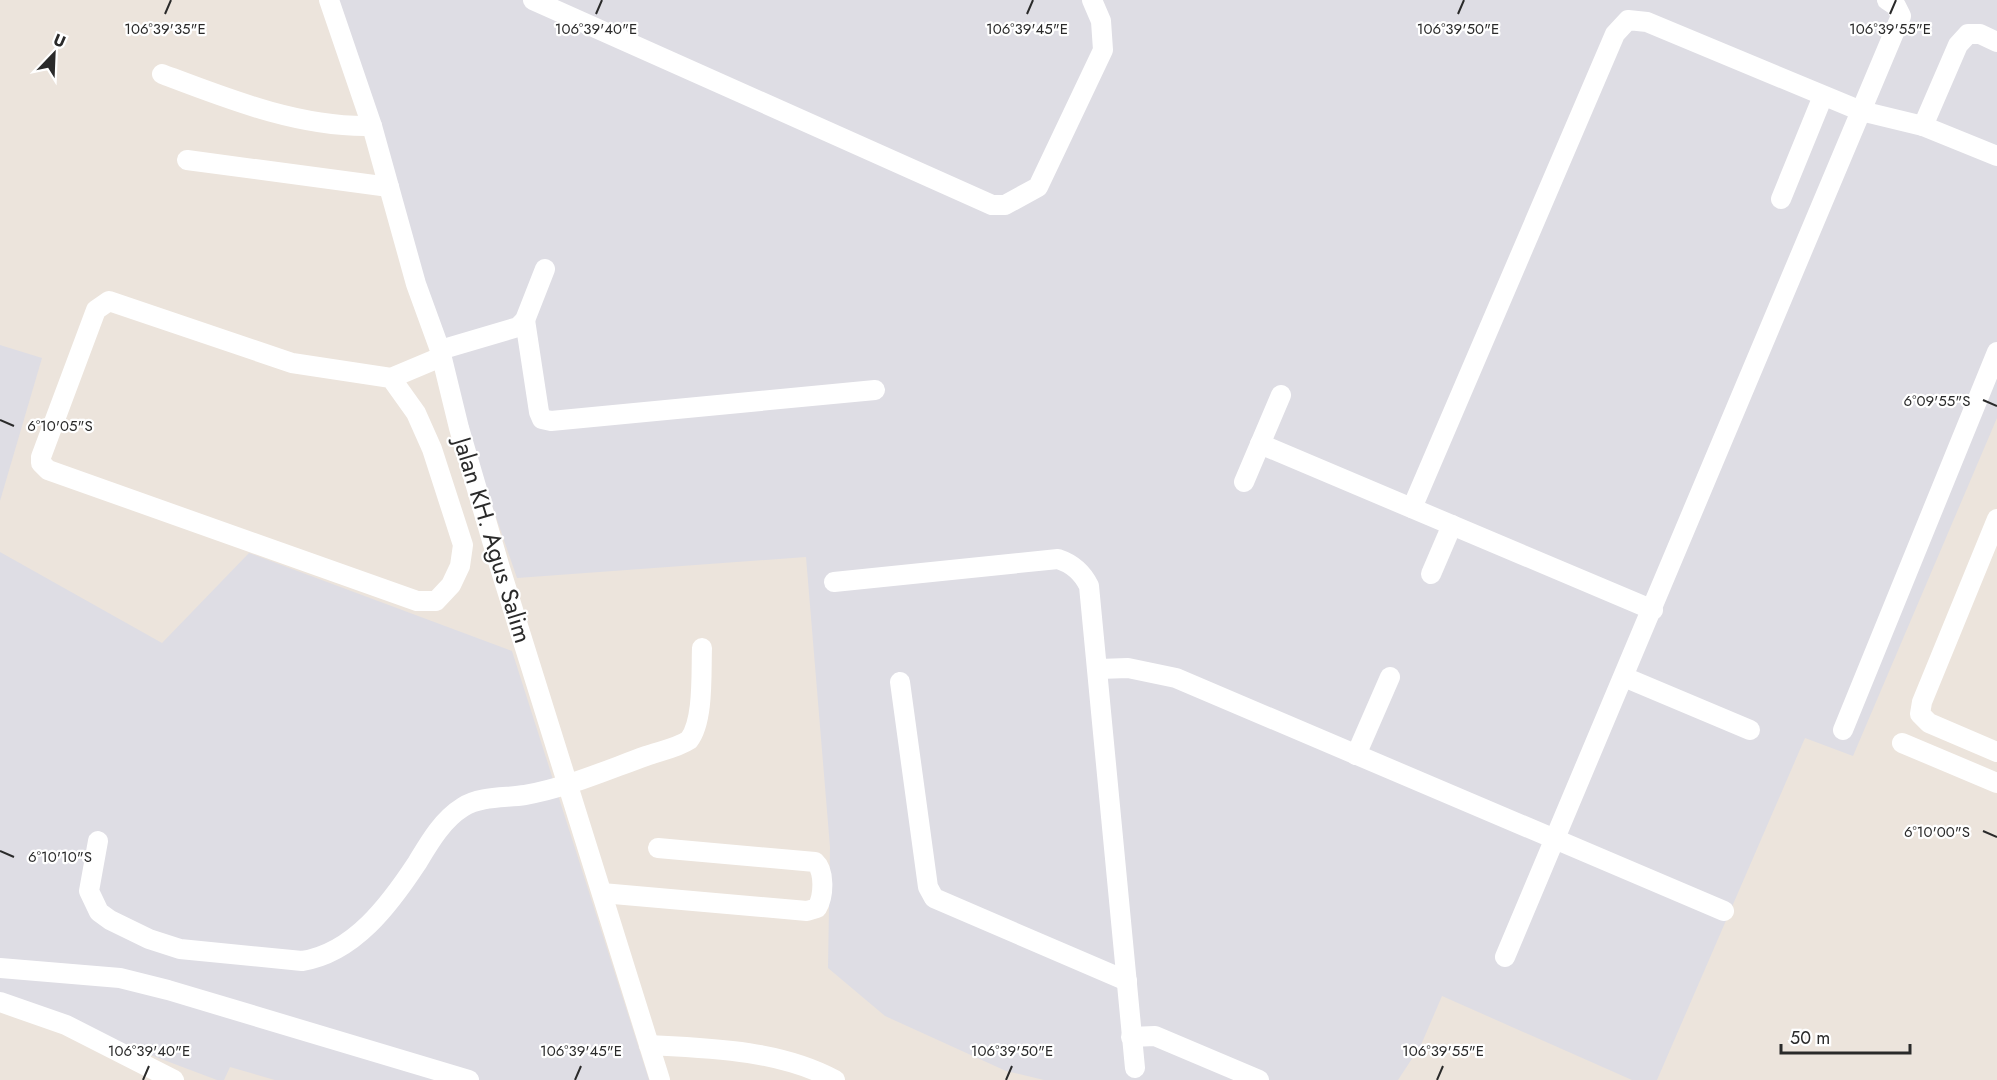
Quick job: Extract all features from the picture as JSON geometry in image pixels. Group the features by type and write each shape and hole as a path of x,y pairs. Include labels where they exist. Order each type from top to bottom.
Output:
{"street":[{"name":"Jalan KH. Agus Salim","path":"329,0 372,126 416,284 440,354 462,439 660,1080"},
{"path":"540,2 992,205 1005,205 1038,188 1103,50 1101,21 1092,0"},
{"path":"1505,957 1653,610 1901,16 1896,6 1887,0"},
{"path":"1412,508 1615,34 1628,20 1647,22 1862,111 1923,126 1997,156"},
{"path":"1923,126 1963,39 1968,34 1980,34 1997,42"},
{"path":"162,74 221,97 287,116 350,127 372,126"},
{"path":"1781,199 1823,96"},
{"path":"187,160 389,187"},
{"path":"391,378 416,413 432,449 463,545 460,566 451,585 436,601 417,601 48,470 41,463 96,310 109,301 292,363 391,378 440,354 518,327 525,320 545,269"},
{"path":"525,320 539,412 542,419 551,421 875,390"},
{"path":"1843,730 1997,352"},
{"path":"1244,482 1281,395"},
{"path":"1260,444 1653,610"},
{"path":"1997,519 1922,702 1920,714 1929,723 1997,752"},
{"path":"1431,574 1452,525"},
{"path":"834,582 1058,559 1068,562 1084,576 1089,586 1099,669 1135,1068"},
{"path":"98,841 88,891 99,912 110,920 149,939 180,949 302,962 326,955 367,926 399,891 443,825 464,806 477,801 527,795 689,740 699,713 702,648"},
{"path":"1099,669 1128,668 1176,678 1724,911"},
{"path":"1356,755 1390,676"},
{"path":"1624,677 1750,730"},
{"path":"900,682 928,887 934,898 1127,981"},
{"path":"1902,743 1997,783"},
{"path":"602,893 807,910 817,908 820,904 821,877 820,869 815,862 658,848"},
{"path":"0,968 120,978 168,990 469,1080"},
{"path":"0,1002 66,1025 174,1080"},
{"path":"1131,1037 1155,1036 1259,1080"},
{"path":"649,1044 751,1054 818,1071 835,1080"}],"shaded area":[{"path":"335,0 1997,0 1997,418 1853,756 1805,738 1657,1080 1632,1080 1442,996 1421,1045 1398,1080 1044,1080 1006,1071 885,1016 828,968 830,847 806,557 517,578 407,258"},
{"path":"0,345 42,358 0,501"},
{"path":"0,552 162,643 249,553 512,651 649,1080 275,1080 230,1067 224,1080 217,1080 23,1007 0,1001"}]}
